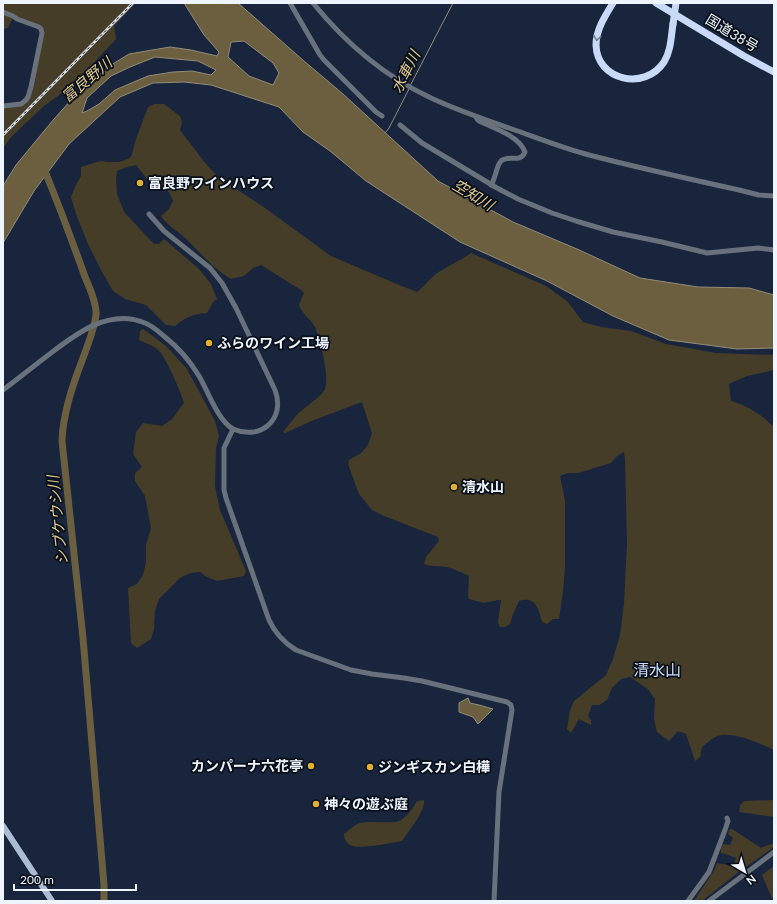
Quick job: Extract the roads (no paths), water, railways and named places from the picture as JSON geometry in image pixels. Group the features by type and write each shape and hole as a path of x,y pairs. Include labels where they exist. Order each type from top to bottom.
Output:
{"highway":[{"path":"613,3 602,22 596,46 600,59 611,73 621,78 634,80 646,77 656,72 667,57 676,3"},
{"name":"国道38号","path":"656,3 744,56 774,72"}],"main road":[{"path":"3,826 52,901"}],"street":[{"path":"290,3 324,60 376,112 382,116"},
{"path":"313,3 336,29 381,68 408,86 427,96 476,116 589,155 759,195 774,196"},
{"path":"3,12 39,27 42,32 31,86 26,100 21,104 3,106"},
{"path":"476,116 479,121 518,142 525,152 520,158 505,158 501,161 491,185"},
{"path":"400,125 422,143 491,185 518,200 546,211 613,232 707,253 758,248 774,250"},
{"path":"3,390 80,332 96,324 109,320 122,319 140,321 155,328 182,352 200,377 221,418 233,429 243,433 259,431 274,418 278,398 236,308 222,283 210,268 164,230 149,214"},
{"path":"233,429 224,448 224,490 269,620 280,638 296,650 351,670 438,684 501,700 511,705 512,710 499,792 494,901"},
{"path":"688,901 709,872 725,830 728,820 727,818"},
{"path":"709,901 774,852"}],"waterway":[{"name":"水車川","path":"410,86 453,3"},
{"name":"水車川","path":"385,133 409,89"},
{"name":"シブケウシ川","path":"43,166 91,290 96,311 92,332 69,399 64,420 62,441 83,638 104,885 104,901"}],"railway":[{"path":"3,135 133,3"}],"place":[{"name":"富良野ワインハウス","path":"140,183"},
{"name":"ふらのワイン工場","path":"209,343"},
{"name":"清水山","path":"454,487"},
{"name":"カンパーナ六花亭","path":"311,766"},
{"name":"ジンギスカン白樺","path":"370,767"},
{"name":"神々の遊ぶ庭","path":"316,804"}],"district":[{"name":"清水山","path":"657,670"}],"water label":[{"name":"富良野川","path":"87,80"},
{"name":"空知川","path":"473,195"}]}
